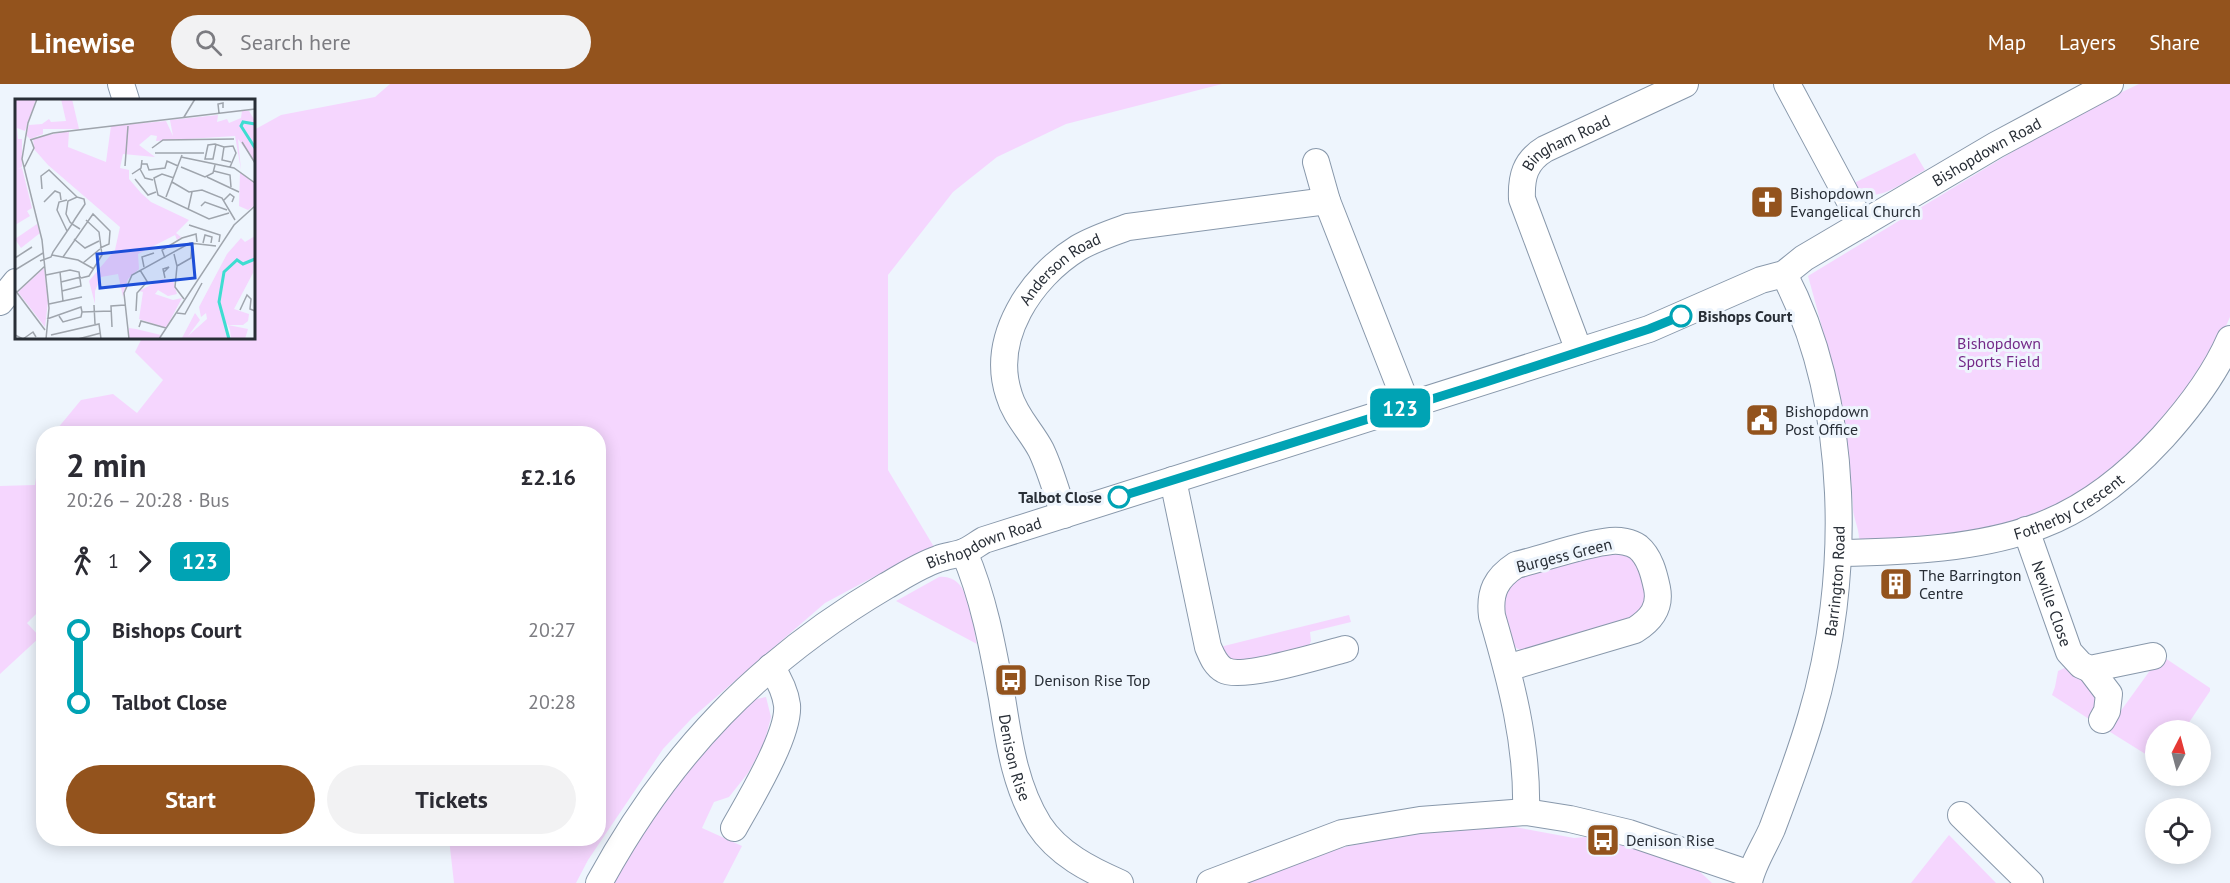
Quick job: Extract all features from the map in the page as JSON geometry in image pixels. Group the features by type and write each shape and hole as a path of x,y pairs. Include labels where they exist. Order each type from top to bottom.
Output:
{"street":[{"path":"121,84 126,99"},
{"name":"Bingham Road","path":"1579,351 1522,199 1524,173 1531,159 1545,149 1685,84"},
{"path":"1786,84 1862,224"},
{"name":"Bishopdown Road","path":"599,883 637,819 688,749 743,691 819,629 884,587 937,559 964,552 984,540 1649,329 1761,280 1784,273 1804,258 1995,145 2110,84"},
{"path":"1317,162 1327,201 1407,405"},
{"name":"Anderson Road","path":"1064,515 1041,452 1009,397 1004,371 1007,342 1016,316 1024,301 1043,277 1078,248 1104,235 1128,227 1327,201"},
{"name":"Barrington Road","path":"1750,878 1762,854 1811,717 1833,616 1839,552 1836,473 1829,414 1811,339 1796,296 1784,273"},
{"path":"0,303 15,283"},
{"name":"Fotherby Crescent","path":"1839,552 1924,549 1998,538 2044,524 2090,501 2131,470 2173,426 2198,396 2230,339"},
{"path":"1173,480 1208,647 1214,660 1224,670 1233,673 1251,672 1345,650"},
{"name":"Neville Close","path":"2026,531 2069,652 2081,665 2090,669 2109,694 2107,711 2102,720"},
{"name":"Burgess Green","path":"1507,668 1624,634 1646,624 1652,617 1659,599 1650,563 1645,555 1630,543 1612,540 1516,566 1504,572 1494,587 1490,604 1516,704 1526,764 1526,812"},
{"name":"Denison Rise","path":"964,552 982,603 995,658 1017,776 1040,826 1083,875 1120,883"},
{"path":"2090,669 2153,656"},
{"path":"734,828 762,778 786,718 785,694 781,682 771,667"},
{"path":"1210,883 1342,832 1420,820 1526,812 1570,819 1629,833 1750,878"},
{"path":"1961,815 2030,883"}],"green space":[{"path":"390,84 1222,84 1066,124 997,157 953,192 888,275 888,470 934,547 825,603 693,717 663,749 606,833 606,426 60,426 81,400 113,394 137,413 163,380 135,352 142,339 255,339 255,129 281,115 375,97"},
{"name":"Bishopdown Sports Field","path":"2139,84 2230,84 2230,317 2209,364 2150,441 2067,505 1976,534 1864,542 1859,538 1854,515 1847,447 1837,390 1808,276 2073,115"},
{"path":"1915,153 1925,170 1888,191 1869,195 1861,191 1854,183"},
{"path":"36,478 36,614 27,623 36,633 36,641 0,674 0,486 35,485"},
{"path":"1593,550 1625,552 1638,563 1645,585 1646,602 1635,618 1523,651 1514,646 1508,640 1503,622 1504,582"},
{"path":"939,577 950,578 964,591 977,644 896,601"},
{"path":"1349,615 1351,622 1310,632 1311,641 1308,648 1230,664 1220,647"},
{"path":"2159,658 2165,658 2210,688 2191,720 2145,720 2145,754 2107,730"},
{"path":"2069,666 2097,697 2092,721 2052,695 2058,671"},
{"path":"766,697 771,717 764,744 748,773 729,797 714,802 702,828 742,846 723,883 613,883 651,816 715,734 751,700"},
{"path":"1459,823 1510,826 1574,838 1607,840 1699,871 1712,883 1241,883 1324,852"},
{"path":"1949,835 1996,883 1911,883"},
{"path":"450,846 597,846 576,883 454,883"}],"bus line":[{"name":"123","path":"1119,497 1483,383 1649,329 1681,316"}],"place":[{"name":"Bishopdown Evangelical Church","path":"1767,202"},
{"name":"Bishops Court","path":"1681,316"},
{"name":"Bishopdown Post Office","path":"1762,420"},
{"name":"Talbot Close","path":"1119,497"},
{"name":"The Barrington Centre","path":"1896,584"},
{"name":"Denison Rise Top","path":"1011,680"},
{"name":"Denison Rise","path":"1603,840"}]}
